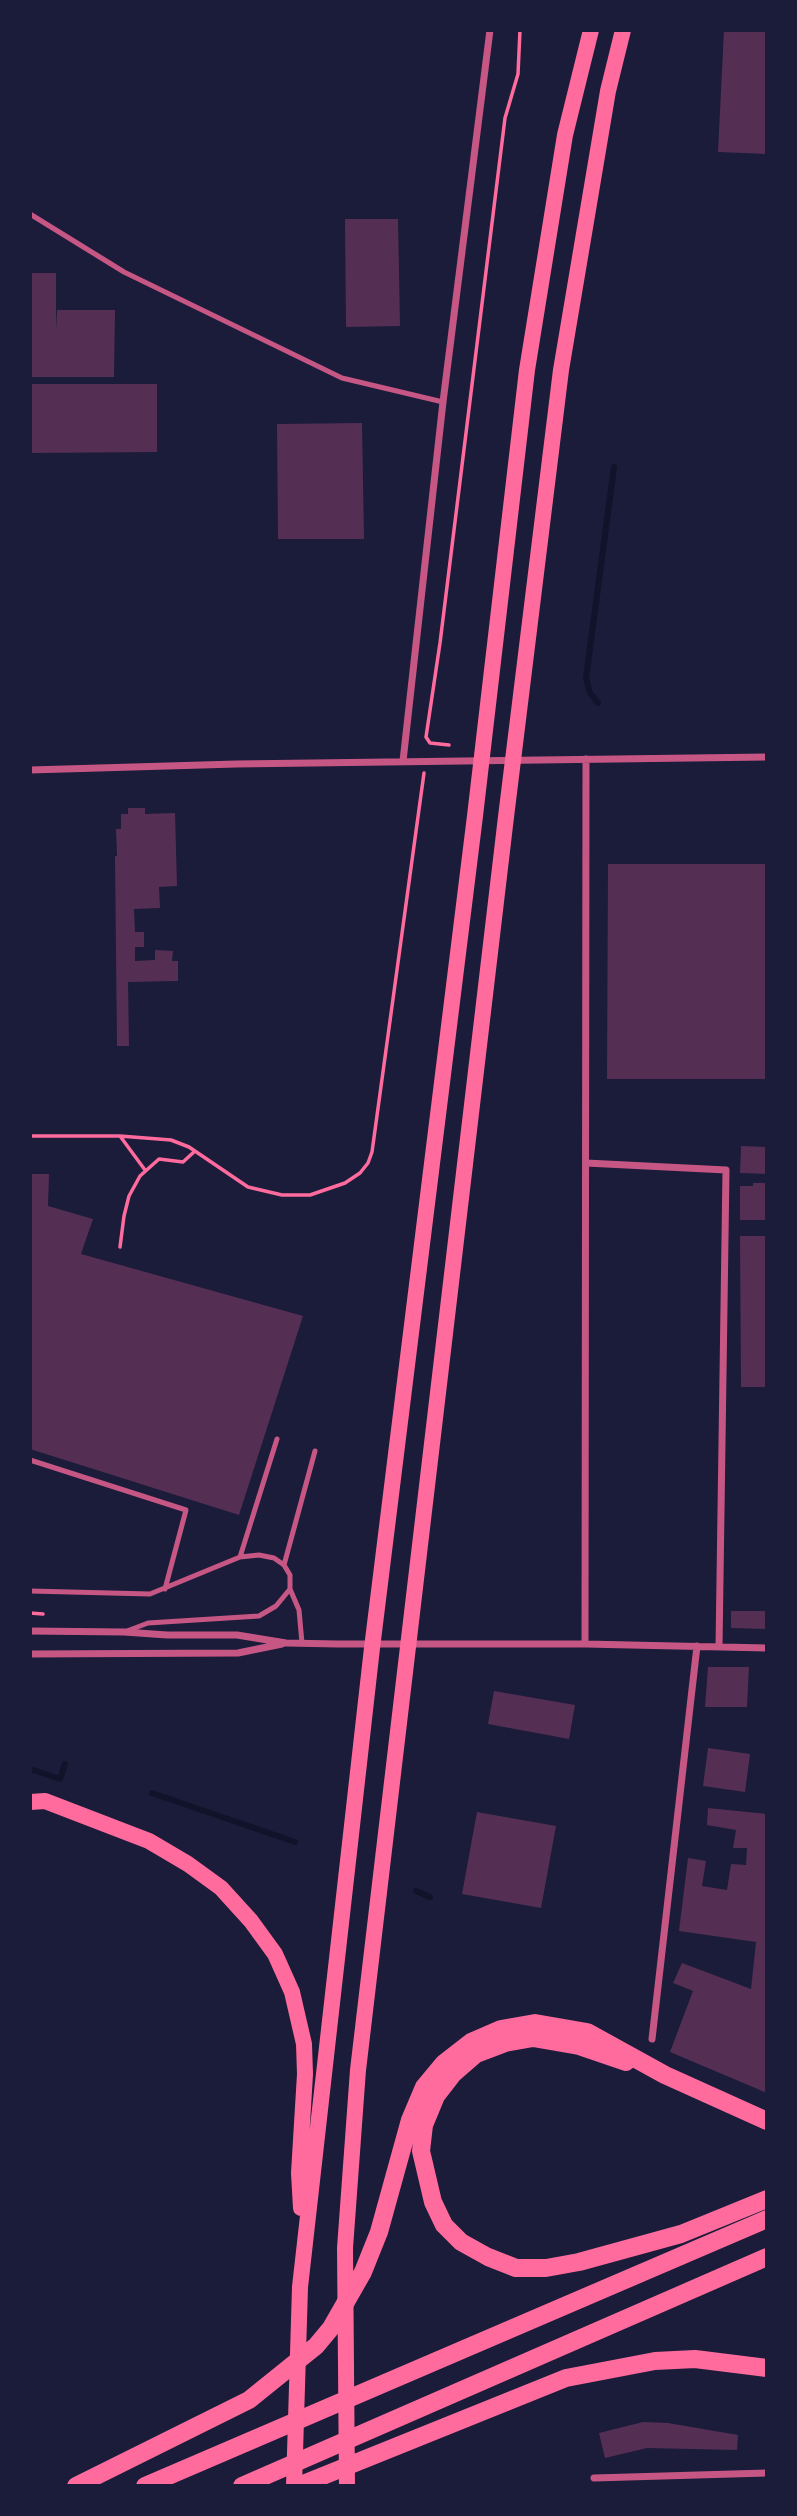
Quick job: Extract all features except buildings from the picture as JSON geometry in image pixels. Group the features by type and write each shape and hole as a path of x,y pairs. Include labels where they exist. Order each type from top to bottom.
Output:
{"highway":[{"path":"591,30 565,135 527,370 372,1648 304,2248 297,2341 296,2486 566,2378 607,2368 695,2359 767,2368"},
{"path":"347,2486 345,2248 358,2070 561,370 608,92 623,30"},
{"path":"35,1800 149,1841 188,1864 221,1888 251,1921 275,1954 292,1992 304,2044 305,2074 299,2173 304,2248"},
{"path":"76,2486 249,2400 316,2346 331,2328 363,2272 379,2232 410,2120 424,2087 444,2063 471,2042 501,2029 535,2023 561,2025 587,2032 665,2075 767,2121"},
{"path":"665,2075 579,2046 533,2038 505,2043 476,2054 453,2074 436,2096 424,2125 421,2151 433,2202 444,2225 461,2242 488,2257 516,2268 547,2267 579,2262 681,2234 767,2199"},
{"path":"145,2486 767,2218"},
{"path":"247,2484 767,2257"}],"street":[{"path":"403,761 443,402 490,30"},
{"path":"30,770 403,761 767,757"},
{"path":"585,1644 586,759"},
{"path":"586,1163 726,1170 719,1647"},
{"path":"30,1631 237,1635 286,1643 767,1647"},
{"path":"30,1654 238,1653 286,1643"},
{"path":"652,2039 698,1646"},
{"path":"594,2478 767,2473"}],"lane":[{"path":"30,214 124,272 342,378 443,402"},
{"path":"240,1558 277,1439"},
{"path":"284,1565 315,1451"},
{"path":"30,1460 186,1510 165,1589"},
{"path":"30,1591 150,1594 240,1558 259,1555 274,1558 284,1565 290,1575 290,1589 299,1610 302,1643"},
{"path":"124,1632 148,1623 259,1616 276,1606 290,1589"}],"path":[{"path":"449,745 432,744 426,737 505,118 518,74 520,30"},
{"path":"30,1136 120,1136 171,1140 195,1151 247,1187 282,1195 310,1195 345,1183 360,1173 372,1152 423,785"},
{"path":"120,1136 145,1170"},
{"path":"120,1247 129,1196 145,1170 159,1159 183,1162 195,1151"},
{"path":"30,1613 43,1614"}],"waterway":[{"path":"598,703 590,693 586,678 614,467"},
{"path":"30,1769 60,1779 65,1764"},
{"path":"152,1793 295,1842"},
{"path":"416,1891 430,1897"}]}
